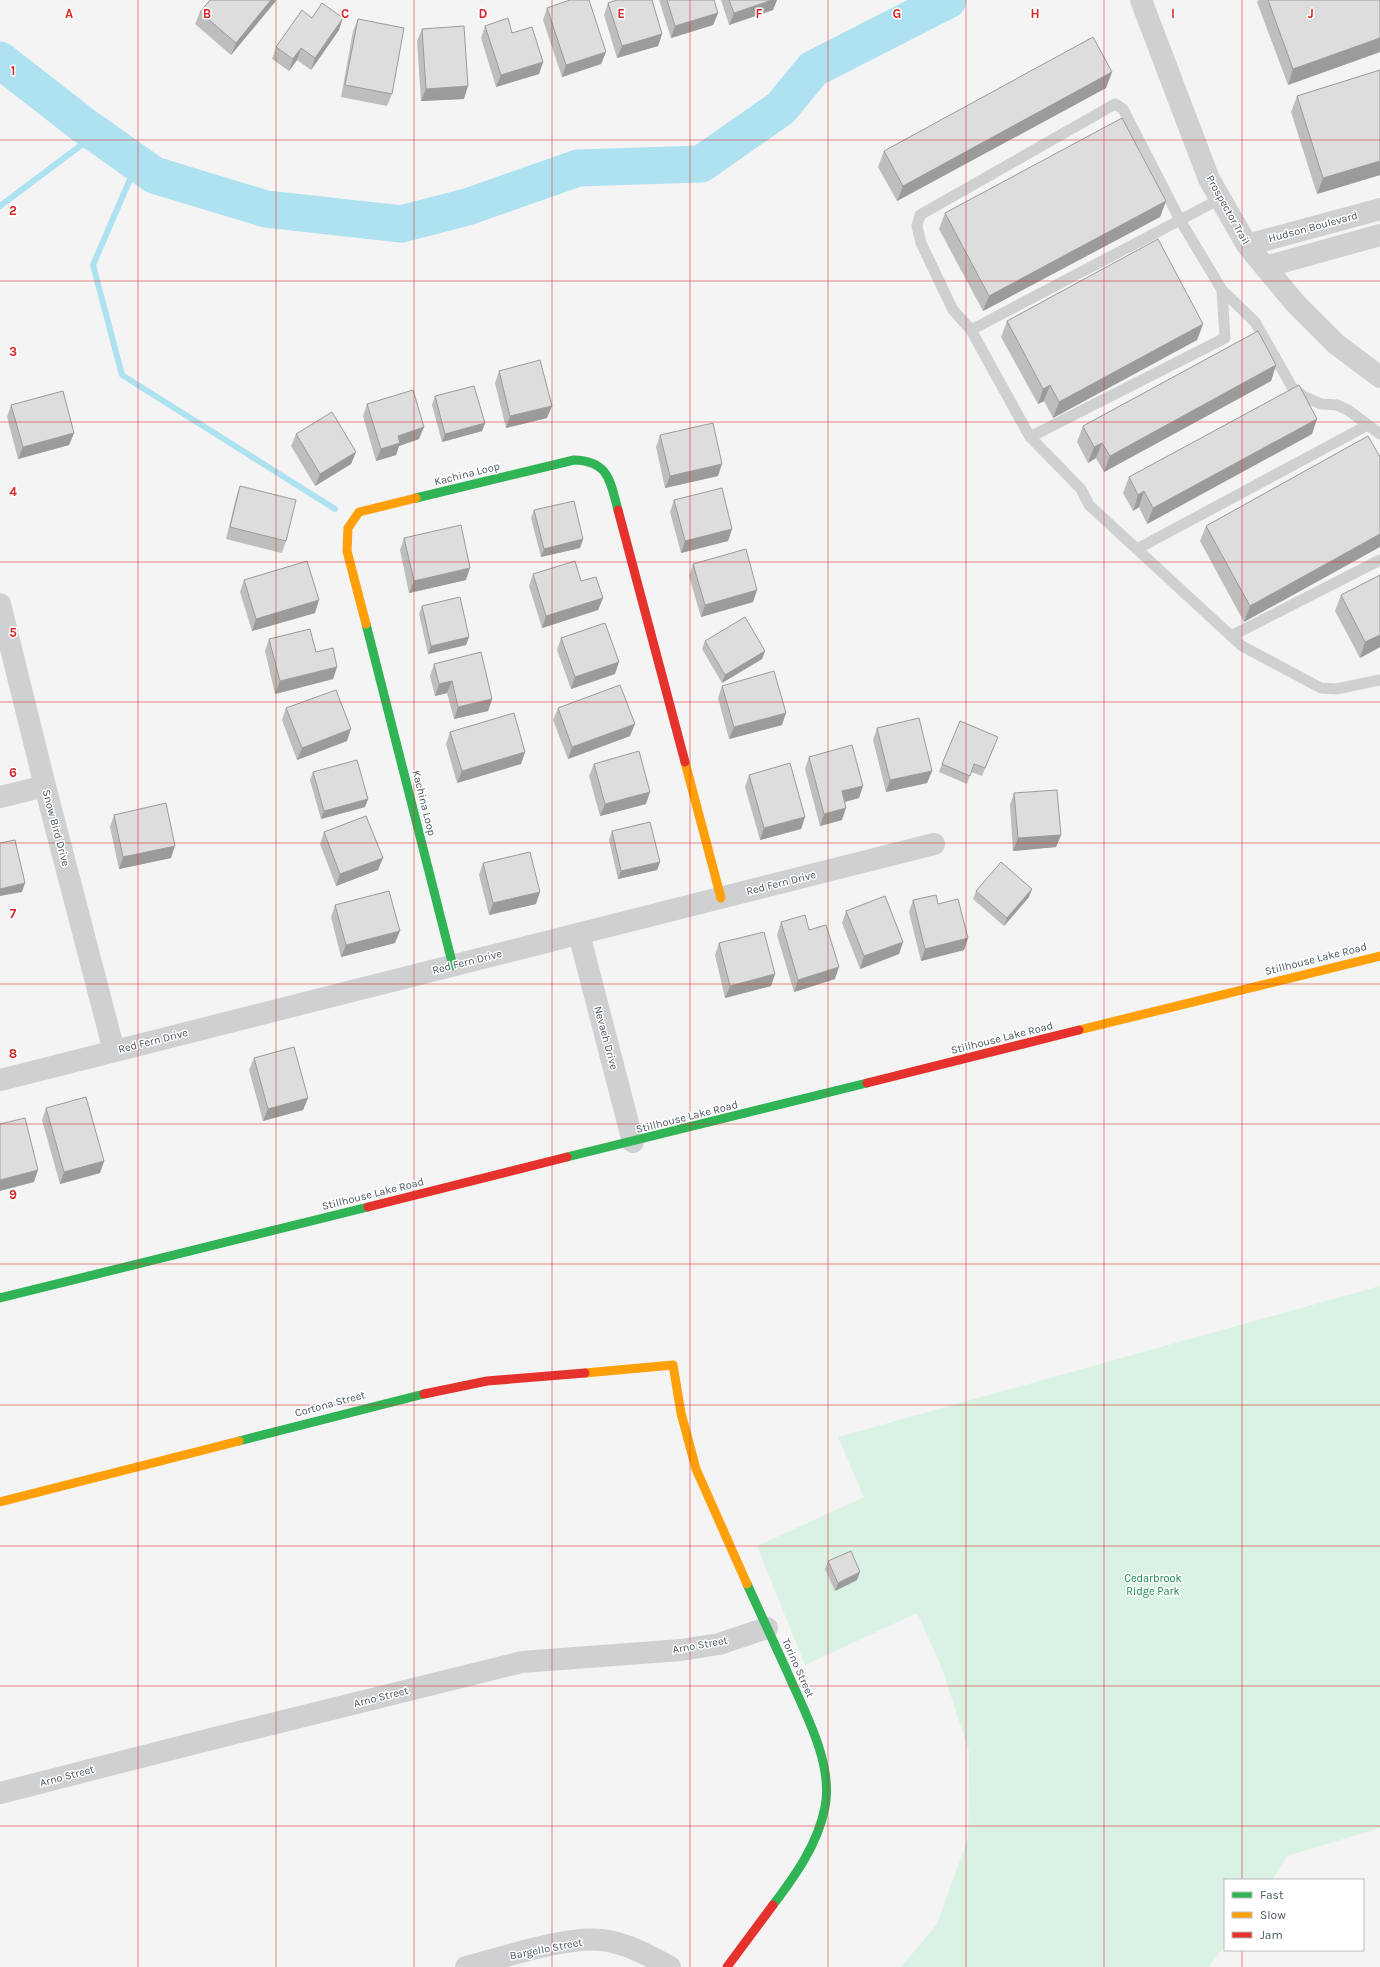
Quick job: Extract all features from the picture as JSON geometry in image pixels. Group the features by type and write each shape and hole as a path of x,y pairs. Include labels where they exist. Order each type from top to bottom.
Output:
{"street":[{"name":"Prospector Trail","path":"1141,0 1209,179 1247,245 1295,303 1336,344 1380,377"},
{"name":"Hudson Boulevard","path":"1247,245 1380,209"},
{"path":"1265,266 1380,236"},
{"name":"Kachina Loop","path":"453,966 347,551 348,528 359,512 574,460 590,460 604,470 612,487 721,898"},
{"name":"Snow Bird Drive","path":"0,604 45,786 114,1051"},
{"path":"0,797 45,786"},
{"name":"Red Fern Drive","path":"0,1080 934,844"},
{"name":"Nevaeh Drive","path":"579,934 633,1142"},
{"name":"Stillhouse Lake Road","path":"0,1298 1380,956"},
{"name":"Cortona Street","path":"0,1502 448,1388 487,1381 673,1365"},
{"name":"Torino Street","path":"673,1365 681,1413 696,1469 819,1748 826,1781 825,1805 819,1828 807,1855 727,1967"},
{"name":"Arno Street","path":"0,1793 222,1736 522,1662 681,1650 719,1644 767,1628"},
{"name":"Bargello Street","path":"466,1967 547,1946 580,1940 602,1940 623,1945 670,1967"}],"lane":[{"path":"1380,434 1348,410 1337,405 1321,404 1305,397 1292,387 1255,322 1222,290 1180,220 1123,109 1115,104 920,215 917,226 921,243 953,310 971,330 1030,437 1081,489 1089,504 1242,646 1321,688 1336,689 1380,680"},
{"path":"971,330 1220,199"},
{"path":"1030,437 1225,338 1222,290"},
{"path":"1137,549 1368,425"},
{"path":"1231,636 1380,560"}],"green space":[{"name":"Cedarbrook Ridge Park","path":"1380,1286 1380,1828 1287,1856 1273,1879 1224,1879 1224,1946 1209,1967 901,1967 937,1924 968,1838 969,1752 942,1668 917,1613 805,1665 757,1546 864,1497 838,1437"}],"building":[{"path":"210,0 271,0 236,43 200,12"},
{"path":"570,0 589,0 606,52 566,65 547,8"},
{"path":"617,0 652,0 662,34 622,46 608,3"},
{"path":"667,0 714,0 718,13 675,26"},
{"path":"729,0 772,0 734,13"},
{"path":"1268,0 1380,0 1380,38 1293,69"},
{"path":"322,3 343,18 315,58 301,48 293,59 276,47 302,10 312,18"},
{"path":"508,18 512,33 532,27 543,62 501,75 485,26"},
{"path":"358,19 404,28 392,94 345,85"},
{"path":"464,26 468,86 426,89 422,29"},
{"path":"1093,37 1112,72 903,186 884,151"},
{"path":"1380,70 1380,161 1323,178 1297,96"},
{"path":"1122,118 1166,201 989,296 945,213"},
{"path":"1158,239 1203,324 1059,402 1050,385 1043,389 1007,321"},
{"path":"1258,331 1276,365 1110,456 1102,443 1094,447 1083,426"},
{"path":"540,360 552,406 510,416 499,371"},
{"path":"1299,385 1317,419 1153,508 1144,491 1138,495 1129,477"},
{"path":"474,386 485,423 445,434 435,396"},
{"path":"413,390 424,427 398,436 400,443 381,449 367,404"},
{"path":"63,391 74,433 23,447 11,405"},
{"path":"332,412 356,452 320,474 296,434"},
{"path":"713,423 722,464 670,476 660,435"},
{"path":"1368,436 1380,457 1380,534 1250,606 1206,526"},
{"path":"240,486 296,500 286,541 230,527"},
{"path":"722,488 732,529 685,541 674,500"},
{"path":"574,501 583,539 544,549 534,510"},
{"path":"461,525 470,568 414,581 404,538"},
{"path":"746,549 757,590 705,605 693,564"},
{"path":"307,561 319,600 256,619 244,580"},
{"path":"575,561 581,581 596,577 603,598 546,616 533,574"},
{"path":"1380,575 1380,635 1365,642 1341,595"},
{"path":"460,597 469,637 431,646 422,606"},
{"path":"745,617 765,651 725,675 705,641"},
{"path":"605,623 619,662 575,677 561,638"},
{"path":"310,629 316,652 333,648 337,667 280,681 269,639"},
{"path":"481,652 492,699 458,707 452,681 439,684 434,664"},
{"path":"774,671 786,713 734,727 722,686"},
{"path":"620,685 635,724 572,747 558,708"},
{"path":"336,690 351,729 302,748 286,708"},
{"path":"514,713 525,752 462,771 450,732"},
{"path":"919,718 932,771 890,780 877,728"},
{"path":"960,721 998,737 985,768 974,764 970,776 942,764"},
{"path":"852,745 863,786 842,791 846,808 824,814 809,757"},
{"path":"639,751 650,792 605,804 594,764"},
{"path":"357,760 368,799 324,811 313,772"},
{"path":"790,763 805,817 764,828 749,775"},
{"path":"1057,790 1061,835 1018,838 1014,793"},
{"path":"166,803 175,846 123,857 114,815"},
{"path":"366,816 383,858 340,874 324,832"},
{"path":"650,822 660,862 621,871 612,831"},
{"path":"15,840 25,883 0,889 0,843"},
{"path":"530,852 540,892 493,903 483,863"},
{"path":"1001,862 1032,889 1007,918 976,891"},
{"path":"389,891 400,931 346,945 335,905"},
{"path":"936,895 938,904 958,899 968,938 925,949 913,900"},
{"path":"885,896 903,942 864,956 846,911"},
{"path":"805,915 809,930 826,925 839,967 798,980 781,922"},
{"path":"764,932 775,974 730,986 719,943"},
{"path":"294,1047 308,1098 268,1109 254,1058"},
{"path":"86,1097 104,1161 64,1172 46,1108"},
{"path":"25,1118 38,1170 0,1180 0,1124"},
{"path":"851,1551 860,1572 838,1583 828,1561"}],"waterway":[{"path":"0,60 82,124 154,175 266,209 401,224 467,207 578,168 701,164 781,108 813,69 948,0"},
{"path":"0,206 96,134"},
{"path":"137,163 93,265 122,375 335,509"}],"traffic: fast":[{"path":"416,498 574,460 586,461 595,464 606,474 613,490 618,510"},
{"path":"366,624 453,966"},
{"path":"567,1157 867,1083"},
{"path":"0,1298 368,1207"},
{"path":"239,1441 424,1394"},
{"path":"747,1584 801,1701 815,1736 825,1772 827,1790 822,1821 811,1847 805,1859 773,1905"}],"traffic: slow":[{"path":"366,624 347,551 348,528 359,512 416,498"},
{"path":"685,762 721,898"},
{"path":"1079,1030 1380,956"},
{"path":"585,1373 673,1365 681,1413 696,1469 747,1584"},
{"path":"0,1502 239,1441"}],"traffic: jam":[{"path":"618,510 685,762"},
{"path":"867,1083 1079,1030"},
{"path":"368,1207 567,1157"},
{"path":"424,1394 487,1381 585,1373"},
{"path":"727,1967 773,1905"}]}
